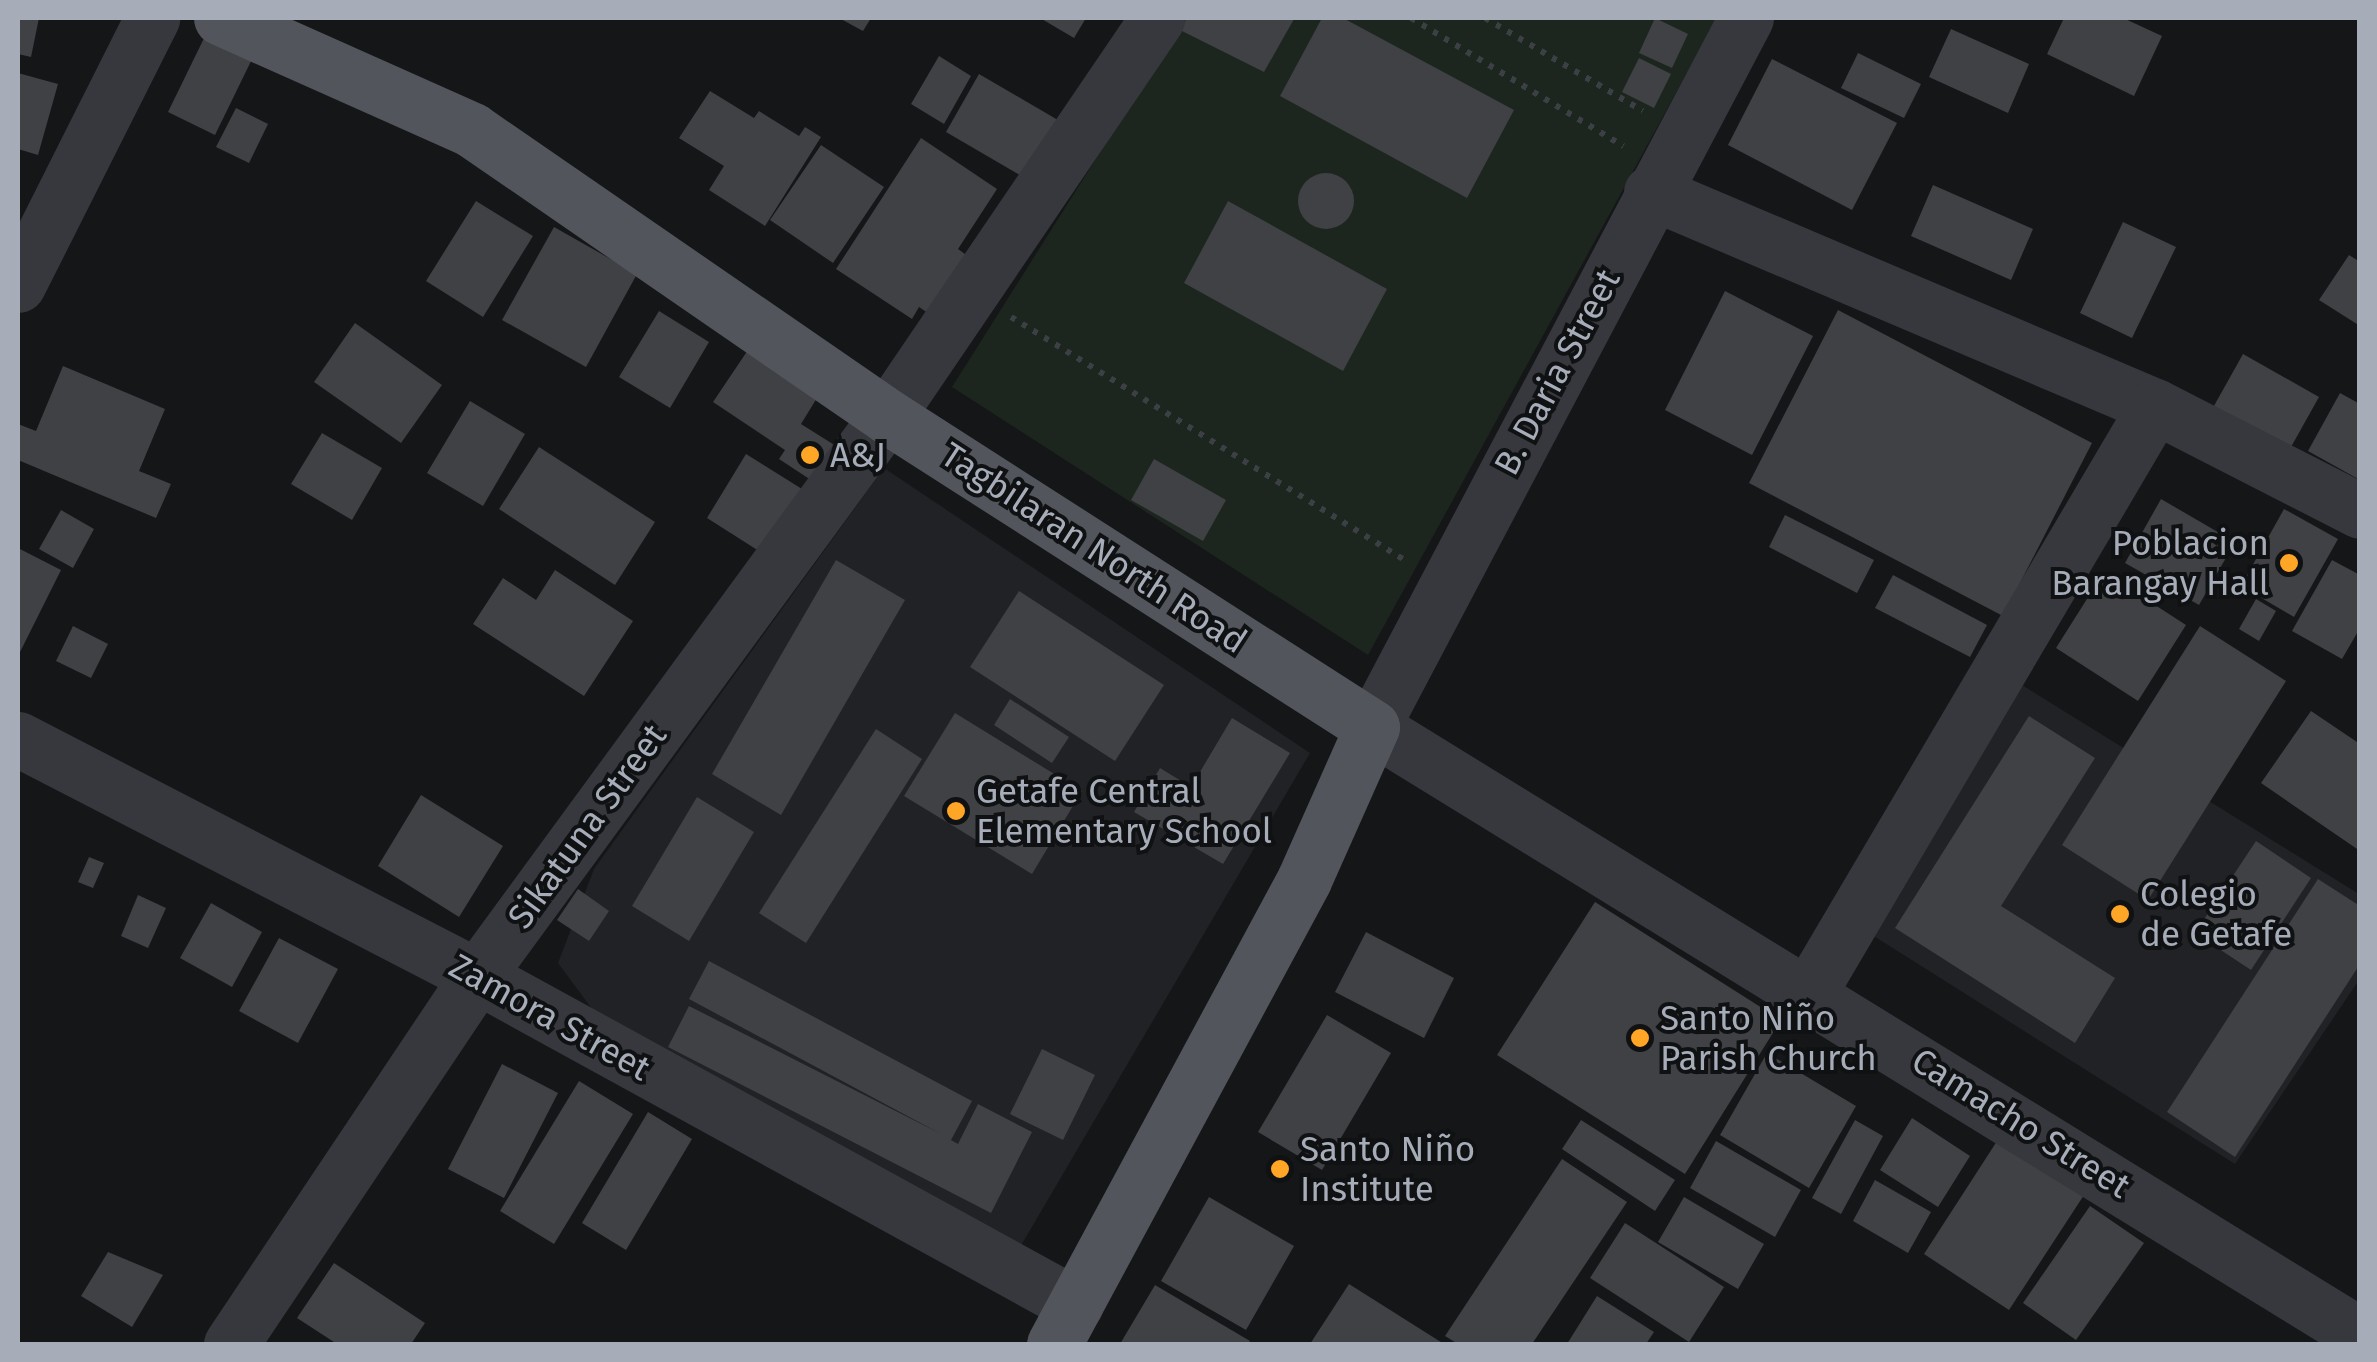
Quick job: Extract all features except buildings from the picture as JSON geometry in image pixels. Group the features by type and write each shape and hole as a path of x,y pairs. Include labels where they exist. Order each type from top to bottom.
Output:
{"main road":[{"name":"Tagbilaran North Road","path":"221,18 472,130 887,416 1372,728"},
{"path":"1065,1325 1304,880 1372,728"}],"street":[{"path":"18,284 152,18"},
{"name":"Sikatuna Street","path":"231,1344 477,976 887,416 1157,18"},
{"name":"B. Daria Street","path":"1372,728 1746,18"},
{"path":"1665,166 2360,511"},
{"path":"1810,991 2155,406"},
{"name":"Camacho Street","path":"1372,728 1810,991 2360,1336"},
{"name":"Zamora Street","path":"18,739 477,976 1065,1325"}],"path":[{"path":"1410,18 1665,166"},
{"path":"1485,18 1665,166"},
{"path":"971,292 1446,585"}],"shaded area":[{"path":"1185,18 1717,18 1368,655 952,387"},
{"name":"Getafe Central Elementary School","path":"884,468 1310,753 1016,1254 609,1032 558,963 594,869"},
{"name":"Colegio de Getafe","path":"2022,685 2359,894 2359,980 2235,1164 1869,933"}],"place":[{"name":"A&J","path":"810,455"},
{"name":"Poblacion Barangay Hall","path":"2289,563"},
{"name":"Getafe Central Elementary School","path":"956,811"},
{"name":"Colegio de Getafe","path":"2120,914"},
{"name":"Santo Niño Parish Church","path":"1640,1038"},
{"name":"Santo Niño Institute","path":"1280,1169"}]}
